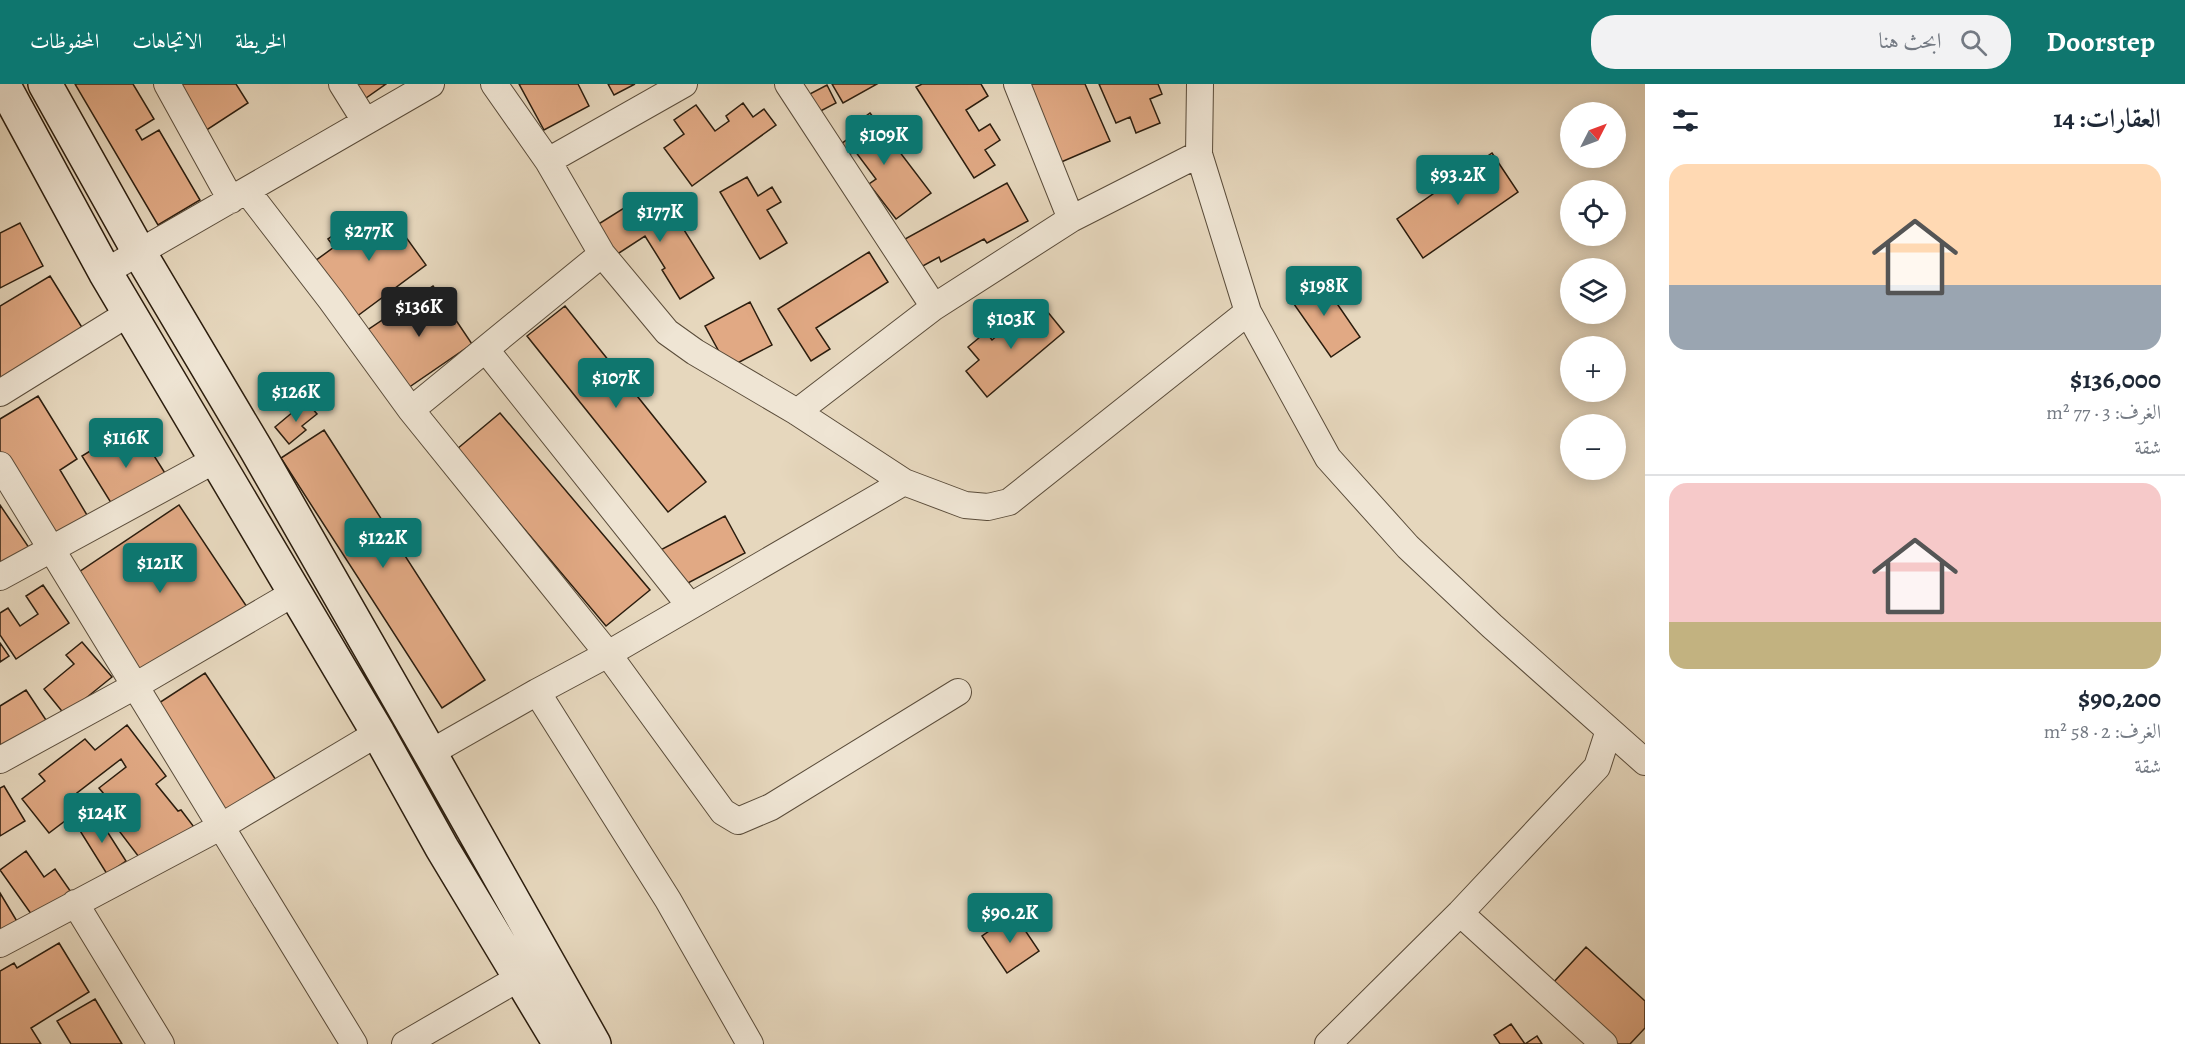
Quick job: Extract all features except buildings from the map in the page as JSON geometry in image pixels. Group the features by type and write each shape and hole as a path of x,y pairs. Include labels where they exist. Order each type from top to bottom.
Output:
{"main road":[{"path":"3,84 105,272 378,733 442,848 560,1044"},
{"path":"45,84 139,252 262,459 594,1044"}],"street":[{"path":"167,84 239,195 332,300 411,410 608,654 723,812 738,821 771,807 958,692"},
{"path":"342,84 364,121"},
{"path":"105,272 431,84"},
{"path":"494,84 548,161 602,254 667,332 695,352 797,412 904,482 965,505 988,507 1009,502 1248,312"},
{"path":"548,161 684,84"},
{"path":"788,84 934,307"},
{"path":"1017,84 1071,219"},
{"path":"1200,84 1198,154 1248,312 1328,458 1416,555 1640,758"},
{"path":"797,412 934,307 1071,219 1198,154"},
{"path":"411,410 602,254"},
{"path":"0,393 129,313"},
{"path":"486,350 690,606"},
{"path":"0,577 215,460"},
{"path":"0,465 354,1044"},
{"path":"430,753 608,654 904,482"},
{"path":"0,760 135,686 294,593"},
{"path":"537,692 668,900 748,1043"},
{"path":"1328,1044 1460,913 1597,767 1609,729"},
{"path":"0,944 222,826 378,733"},
{"path":"1597,767 1640,758"},
{"path":"75,903 161,1044"},
{"path":"1460,913 1604,1044"},
{"path":"405,1044 519,978"}]}
